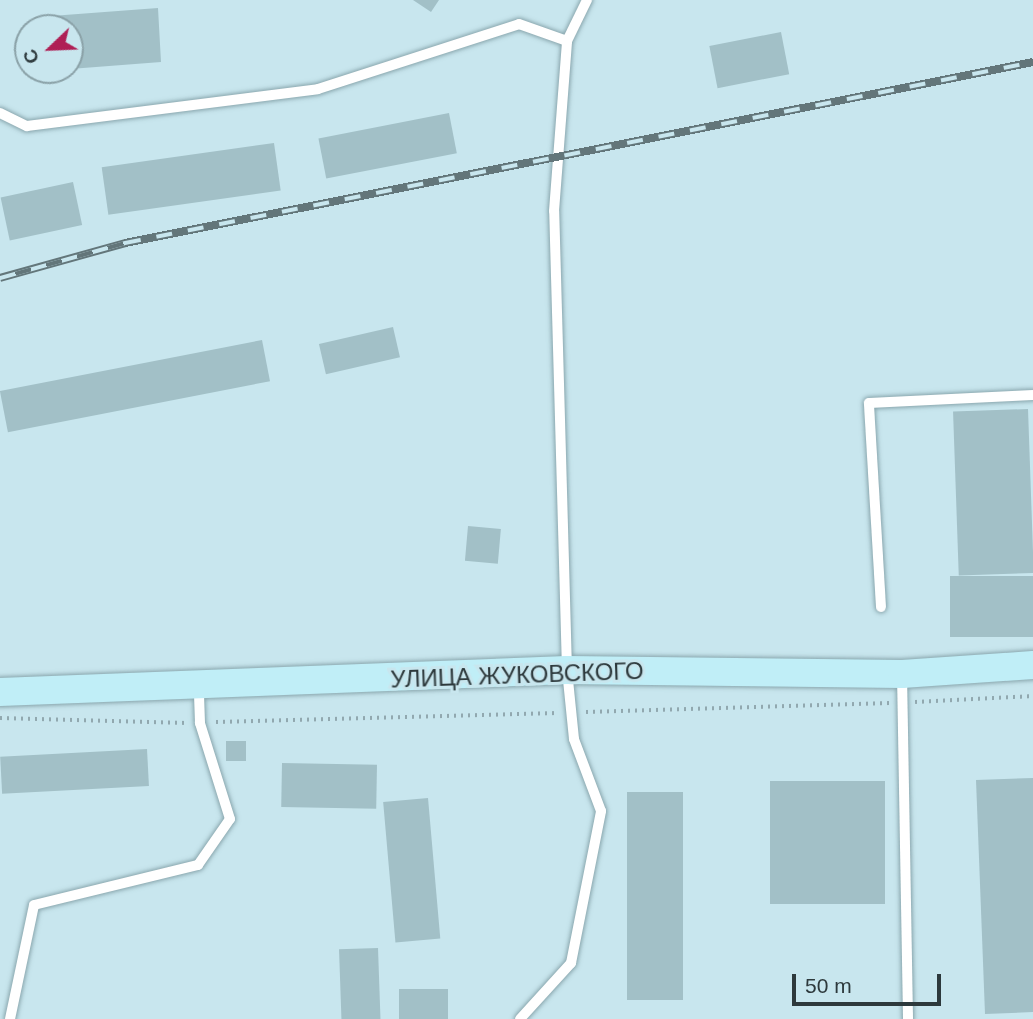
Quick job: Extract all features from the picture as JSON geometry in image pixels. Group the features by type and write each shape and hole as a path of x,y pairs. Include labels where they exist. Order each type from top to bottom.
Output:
{"main road":[{"name":"УЛИЦА ЖУКОВСКОГО","path":"0,692 199,687 566,670 902,674 1033,665"}],"lane":[{"path":"520,1019 571,963 601,811 574,739 566,670 554,211 567,41 587,0"},
{"path":"0,113 27,126 317,89 519,24 567,41"},
{"path":"881,607 869,403 1033,395"},
{"path":"902,674 908,1019"},
{"path":"10,1019 34,905 198,865 230,819 200,723 199,687"}],"path":[{"path":"0,718 200,723 1033,696"}],"building":[{"path":"413,0 439,0 431,12"},
{"path":"158,8 161,62 84,68 84,14 78,14"},
{"path":"781,32 789,74 718,88 709,46"},
{"path":"449,113 457,153 326,179 318,138"},
{"path":"274,143 281,191 108,215 102,167"},
{"path":"73,182 82,225 10,240 1,197"},
{"path":"393,327 400,357 326,374 319,344"},
{"path":"262,340 270,381 8,432 0,391"},
{"path":"1028,409 1033,573 959,576 953,412"},
{"path":"468,526 501,529 498,564 465,561"},
{"path":"950,576 1033,576 1033,637 950,637"},
{"path":"226,741 246,741 246,761 226,761"},
{"path":"147,749 149,786 2,794 0,757"},
{"path":"282,763 377,765 376,809 281,807"},
{"path":"1033,778 1033,1012 985,1014 976,780"},
{"path":"770,781 885,781 885,904 770,904"},
{"path":"627,792 683,792 683,1000 627,1000"},
{"path":"428,798 440,938 395,942 383,802"},
{"path":"378,948 380,1019 341,1019 339,949"},
{"path":"399,989 448,989 448,1019 399,1019"}],"railway":[{"path":"0,278 125,243 1033,62"}]}
